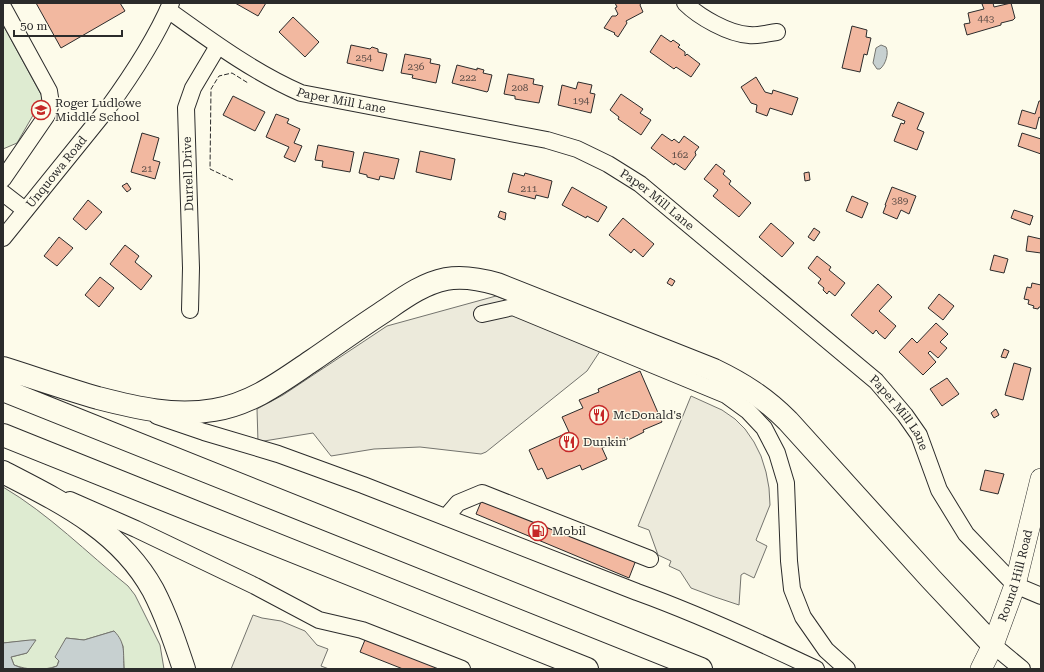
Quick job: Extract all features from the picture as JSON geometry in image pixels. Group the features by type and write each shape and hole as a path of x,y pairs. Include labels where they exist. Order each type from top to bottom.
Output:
{"highway":[{"path":"3,368 62,387 143,409 174,413 203,412 228,407 253,398 278,384 395,303 432,283 463,277 479,279 497,284 714,370 735,380 754,392 788,421 993,645"},
{"path":"3,390 701,669"},
{"path":"3,435 587,669"},
{"path":"3,471 85,517 101,528 130,556 142,572 163,610 184,669"}],"main road":[{"name":"Round Hill Road","path":"981,669 993,645 1015,585 1041,479"}],"street":[{"path":"685,3 706,20 739,34 750,36 777,32"},
{"name":"Paper Mill Lane","path":"170,6 218,46 285,86 301,93 547,140 577,149 608,164 640,184 876,381 890,396 918,435 939,490 966,534 1015,585"},
{"name":"Unquowa Road","path":"3,238 116,98 153,38 170,6"},
{"path":"3,7 49,91 51,104 47,115 3,179"},
{"name":"Durrell Drive","path":"190,310 186,108 193,88 218,46"},
{"path":"3,193 26,210"},
{"path":"482,314 513,307 726,395 748,411 764,428 778,453 786,483 789,561 792,589 803,617 826,650 847,669"},
{"path":"123,404 204,432 278,454 446,517 675,605 738,632 816,669"},
{"path":"3,471 136,529 255,586 318,620 362,630 462,669"},
{"path":"446,517 458,503 482,493 650,559"},
{"path":"1015,585 1041,596"},
{"path":"993,645 1022,669"}],"green space":[{"path":"3,25 43,98 17,143 3,149"},
{"path":"3,487 52,521 128,586 135,595 160,645 164,669 124,669 123,646 114,631 84,640 66,638 57,666 46,669 35,669 14,665 11,657 27,653 35,640 3,643"}],"shaded area":[{"path":"881,45 886,47 887,55 882,67 877,69 873,63 876,48"},
{"path":"496,296 608,339 587,371 486,452 481,454 420,447 374,449 331,456 313,433 258,442 257,409 283,395 387,326"},
{"path":"691,396 722,410 735,419 745,429 761,456 766,472 770,505 756,540 767,546 754,578 744,573 741,575 739,605 691,588 680,571 669,566 671,561 658,555 649,530 638,526"},
{"path":"253,615 281,621 305,631 317,645 328,649 321,666 329,669 231,669"},
{"path":"114,631 118,635 122,644 124,653 124,669 49,669 57,666 59,661 55,657 66,638 84,640"},
{"path":"36,640 27,653 11,657 14,665 24,669 3,669 3,643"}],"building":[{"path":"36,3 120,3 125,11 61,48"},
{"path":"235,3 266,3 258,16"},
{"path":"615,3 641,3 640,5 643,12 626,21 627,23 618,37 614,34 615,33 604,28 612,16 616,16 618,14 615,8 617,7"},
{"path":"993,3 994,7 1011,3 1015,18 1013,20 1001,23 1001,25 967,35 964,24 970,23 968,13 984,9 982,4"},
{"path":"293,17 319,42 305,57 279,32"},
{"path":"852,26 867,30 866,37 871,38 867,55 864,54 860,72 842,68"},
{"path":"661,35 671,42 673,40 680,45 678,47 685,52 685,56 687,54 700,64 691,77 676,67 674,69 650,52"},
{"path":"351,45 370,49 372,47 378,49 378,52 387,54 383,71 347,63"},
{"path":"405,54 431,59 430,63 440,65 436,83 412,78 413,75 401,73"},
{"path":"457,65 477,70 477,68 484,70 483,73 492,75 488,91 452,83"},
{"path":"508,74 534,79 533,84 543,86 539,103 515,99 515,96 504,94"},
{"path":"756,77 765,92 772,94 773,90 798,98 792,115 770,108 767,116 756,112 757,105 751,103 741,87"},
{"path":"578,82 592,85 590,93 595,94 591,113 558,105 562,85 576,89"},
{"path":"621,94 643,109 640,113 651,120 641,135 618,119 619,117 610,110"},
{"path":"233,96 265,112 255,131 223,115"},
{"path":"1039,101 1041,101 1041,118 1039,117 1036,129 1018,124 1022,110 1035,114"},
{"path":"898,102 924,113 917,129 924,132 917,150 894,141 901,123 904,124 905,121 892,116"},
{"path":"276,114 289,119 287,123 300,129 294,143 302,146 295,162 284,157 289,147 266,137"},
{"path":"142,133 159,138 153,160 160,162 155,179 131,172"},
{"path":"1022,133 1041,139 1041,154 1018,146"},
{"path":"662,134 672,141 674,139 679,143 684,136 699,147 695,152 696,155 685,170 675,163 674,165 651,148"},
{"path":"318,145 354,152 350,172 322,167 323,161 315,160"},
{"path":"420,151 455,159 451,180 416,172"},
{"path":"364,152 399,159 394,179 380,176 379,180 359,173"},
{"path":"716,164 725,171 723,174 731,181 729,184 751,203 739,217 713,196 718,190 704,179"},
{"path":"809,172 810,180 805,181 804,173"},
{"path":"513,173 524,176 525,173 552,181 548,198 536,195 535,199 508,192"},
{"path":"127,183 131,189 127,192 122,186"},
{"path":"572,187 607,207 598,222 587,216 586,218 562,205"},
{"path":"892,187 916,196 909,214 901,210 897,219 883,213"},
{"path":"852,196 868,203 862,218 846,211"},
{"path":"88,200 102,212 86,230 73,219"},
{"path":"1014,210 1033,216 1030,225 1011,218"},
{"path":"500,211 506,213 505,220 498,217"},
{"path":"623,218 654,244 643,257 634,249 631,253 609,235"},
{"path":"771,223 794,243 782,257 759,237"},
{"path":"814,228 820,232 814,241 808,237"},
{"path":"1028,236 1041,239 1041,253 1026,251"},
{"path":"59,237 73,248 57,266 44,256"},
{"path":"125,245 139,256 135,262 152,276 141,290 110,264"},
{"path":"994,255 1008,259 1004,273 990,270"},
{"path":"817,256 831,267 829,270 845,283 835,296 829,291 827,294 823,290 824,288 818,283 821,279 808,268"},
{"path":"100,277 114,288 99,307 85,295"},
{"path":"670,278 675,281 672,286 667,283"},
{"path":"1032,283 1041,285 1041,307 1038,309 1033,308 1034,306 1028,304 1029,300 1024,299 1027,287 1031,288"},
{"path":"878,284 892,297 879,311 896,326 885,339 876,330 873,334 851,315"},
{"path":"939,294 954,306 943,320 928,308"},
{"path":"936,323 948,334 940,342 947,348 938,358 930,351 928,353 936,362 923,375 899,352 912,338 917,343"},
{"path":"1004,349 1009,351 1006,358 1001,357"},
{"path":"1014,363 1031,368 1023,400 1005,395"},
{"path":"640,371 662,422 643,430 644,432 626,441 625,438 602,448 607,459 582,470 580,465 547,479 542,468 538,470 529,450 569,432 562,417 583,408 579,400 599,392 598,389"},
{"path":"947,378 959,394 942,406 930,389"},
{"path":"996,409 999,415 994,418 991,413"},
{"path":"985,470 1004,474 998,494 980,490"},
{"path":"483,497 636,560 629,578 476,514"},
{"path":"367,635 454,669 403,669 360,652"}],"fence":[{"path":"233,180 210,169 211,89 219,76 232,73 248,83"}],"place":[{"name":"Roger Ludlowe Middle School","path":"41,110"},
{"name":"McDonald's","path":"599,415"},
{"name":"Dunkin'","path":"569,442"},
{"name":"Mobil","path":"538,531"}]}
